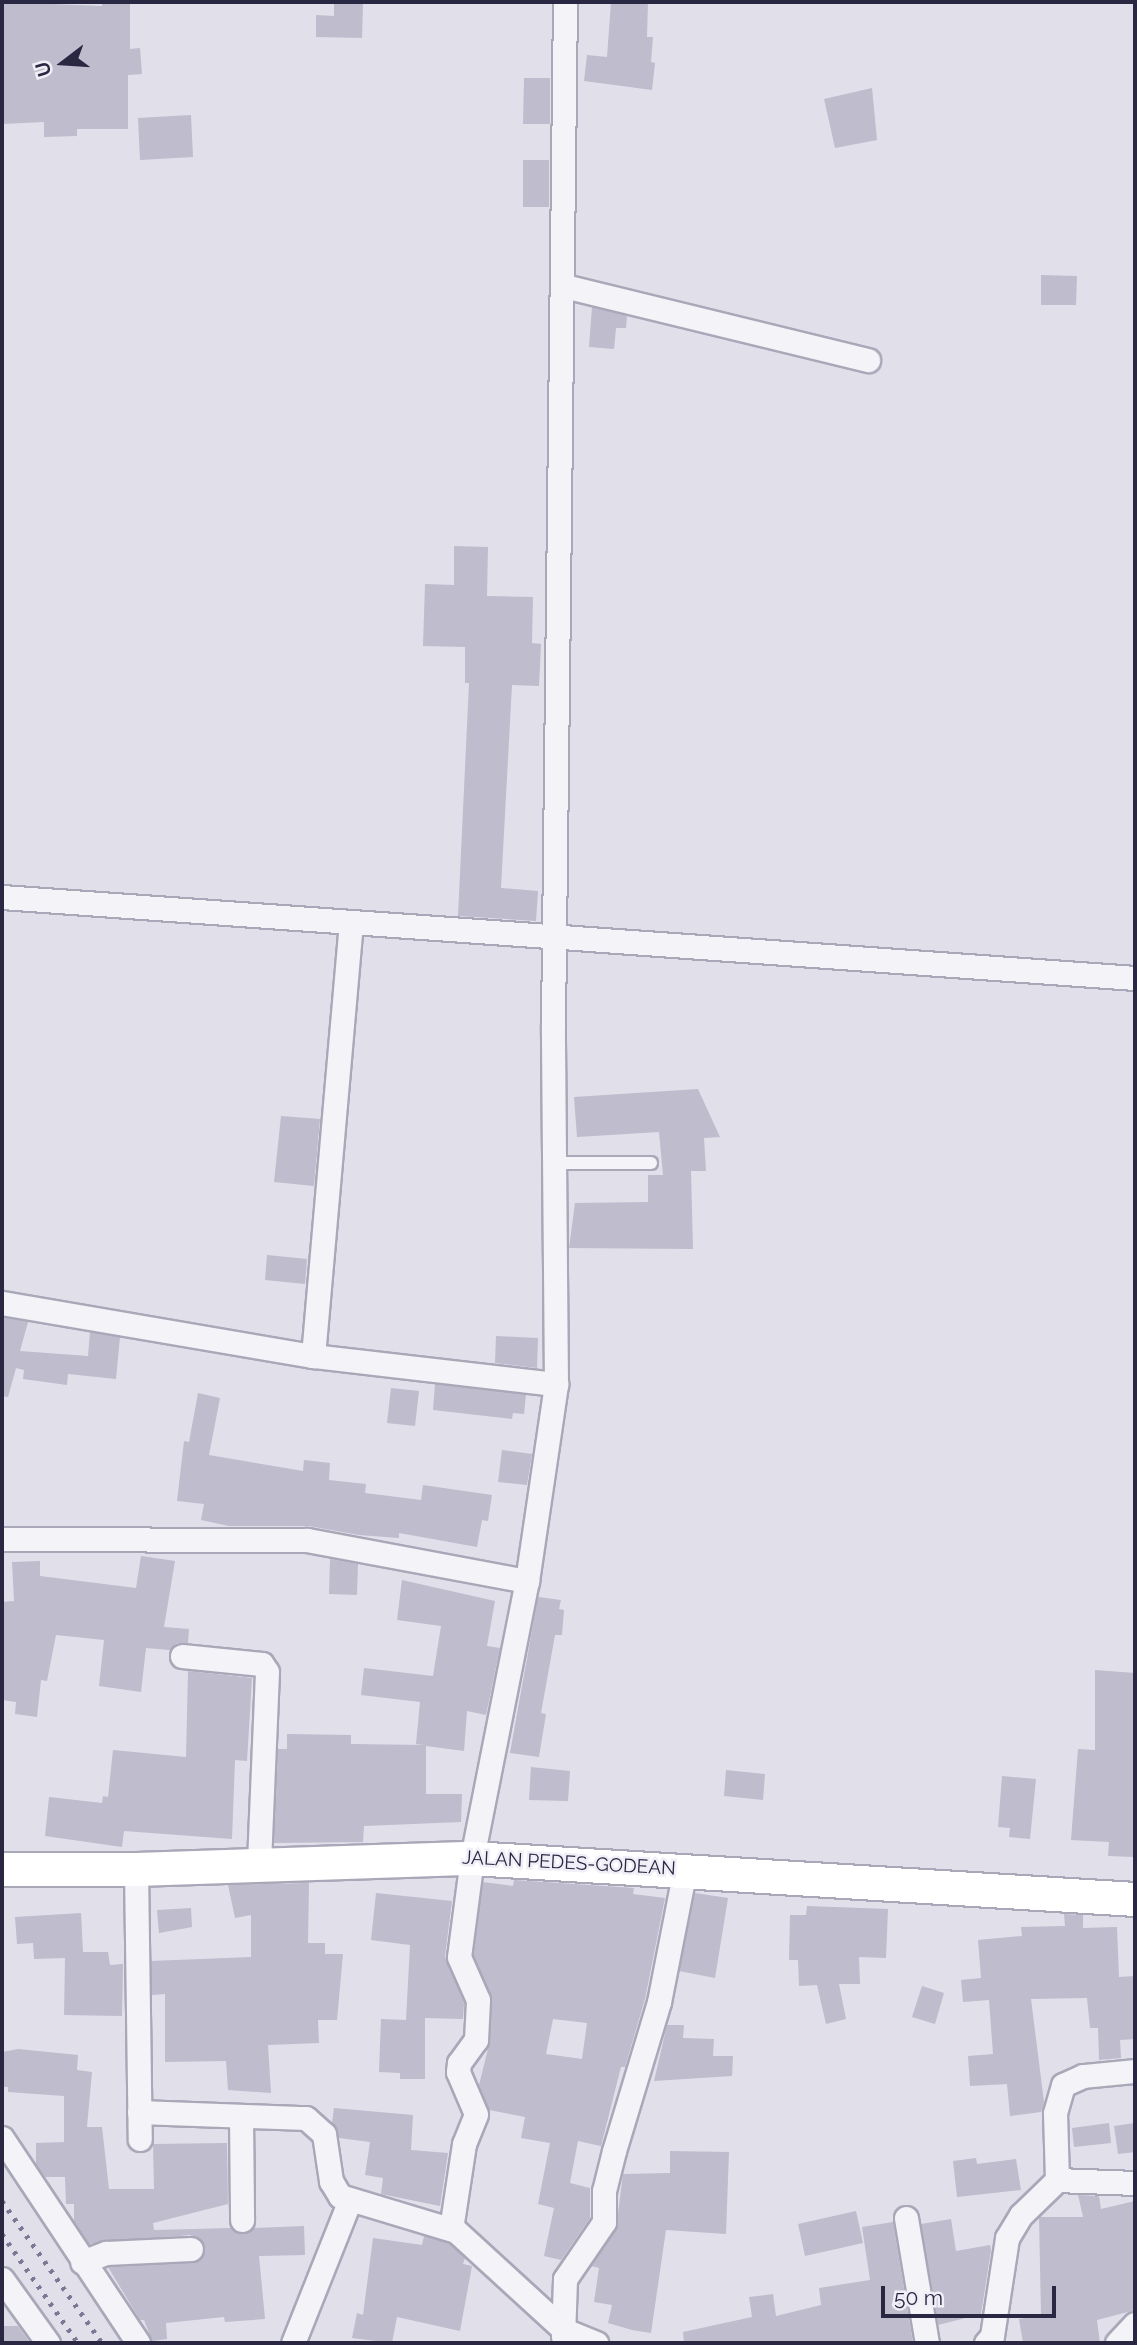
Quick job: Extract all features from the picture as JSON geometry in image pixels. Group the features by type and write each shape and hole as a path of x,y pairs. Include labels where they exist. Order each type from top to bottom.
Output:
{"street":[{"path":"450,2229 464,2144 475,2123 458,2073 459,2063 477,2036 477,1992 459,1957 472,1858 527,1581 556,1384 555,1163 565,286 565,2"},
{"path":"565,286 868,360"},
{"path":"2,897 1135,978"},
{"path":"313,1356 351,923"},
{"path":"2,1303 313,1356 556,1384"},
{"path":"2,1539 307,1540 527,1581"},
{"path":"182,1656 262,1664 267,1672 260,1862"},
{"name":"JALAN PEDES-GODEAN","path":"2,1869 136,1869 260,1862 472,1858 685,1868 1135,1899"},
{"path":"563,2337 567,2273 579,2264 604,2222 610,2164 659,2002 685,1868"},
{"path":"136,1869 139,2139"},
{"path":"1057,2180 1055,2113 1063,2085 1083,2076 1135,2071"},
{"path":"139,2112 306,2118 318,2125 324,2134 331,2181 350,2200 450,2229 563,2337 597,2343"},
{"path":"241,2116 242,2220"},
{"path":"2,2138 138,2343"},
{"path":"986,2343 992,2336 1007,2238 1021,2215 1057,2180 1135,2183"},
{"path":"293,2343 350,2200"},
{"path":"905,2218 927,2343"},
{"path":"82,2262 106,2253 191,2249"},
{"path":"2,2279 48,2343"},
{"path":"1117,2343 1135,2324"}],"lane":[{"path":"555,1163 651,1163"}],"building":[{"path":"2,2 102,6 102,2 130,2 130,49 140,48 142,74 128,75 128,129 77,129 77,136 44,137 44,122 2,124"},
{"path":"334,2 363,2 362,38 316,37 316,15 334,16"},
{"path":"611,2 648,2 647,37 653,37 651,62 655,63 652,90 584,81 587,55 607,57"},
{"path":"524,78 550,78 550,124 523,124"},
{"path":"872,88 877,140 835,148 824,99"},
{"path":"191,115 193,157 140,160 138,118"},
{"path":"523,160 549,160 549,207 523,207"},
{"path":"1041,275 1077,276 1076,305 1041,305"},
{"path":"592,307 627,316 626,328 616,328 614,349 589,347"},
{"path":"454,546 488,547 487,596 533,597 532,643 541,644 539,686 512,685 501,888 538,891 536,921 458,916 469,683 465,683 465,647 423,646 425,584 454,585"},
{"path":"698,1089 720,1137 704,1138 706,1171 691,1171 693,1249 569,1248 575,1203 648,1202 648,1175 663,1175 659,1132 577,1137 574,1097"},
{"path":"281,1116 320,1119 314,1186 274,1182"},
{"path":"267,1255 307,1259 305,1284 265,1280"},
{"path":"2,1317 28,1322 20,1351 88,1356 90,1332 120,1337 116,1379 68,1374 67,1385 23,1379 24,1370 16,1368 8,1397 2,1396"},
{"path":"496,1336 538,1338 537,1368 495,1363"},
{"path":"435,1384 526,1395 524,1414 513,1413 512,1419 433,1410"},
{"path":"391,1388 419,1391 415,1426 387,1423"},
{"path":"198,1393 220,1398 209,1455 303,1471 304,1460 330,1463 329,1480 366,1484 365,1493 421,1500 423,1485 492,1495 488,1521 482,1520 477,1547 399,1533 399,1538 359,1535 309,1526 229,1526 201,1520 204,1504 177,1501 184,1441 189,1442"},
{"path":"502,1450 532,1454 527,1485 498,1482"},
{"path":"141,1556 175,1561 164,1627 189,1629 188,1643 177,1643 170,1650 146,1648 141,1692 99,1686 104,1640 56,1635 47,1681 41,1680 37,1717 15,1714 16,1702 2,1700 2,1602 14,1601 12,1562 40,1561 40,1576 136,1588"},
{"path":"330,1559 358,1564 357,1595 329,1594"},
{"path":"402,1580 495,1601 487,1646 500,1648 486,1715 467,1711 464,1751 426,1746 426,1794 462,1794 461,1822 364,1826 363,1842 274,1843 278,1749 287,1749 287,1734 351,1735 351,1744 424,1745 416,1744 420,1702 361,1695 364,1668 433,1676 441,1626 397,1620"},
{"path":"538,1597 561,1600 559,1609 564,1610 562,1635 555,1635 541,1713 546,1714 539,1757 510,1753"},
{"path":"1095,1670 1135,1673 1135,1857 1108,1856 1109,1842 1071,1840 1078,1749 1095,1750"},
{"path":"188,1671 252,1678 247,1761 235,1760 232,1839 124,1831 122,1847 45,1836 49,1797 102,1803 103,1796 108,1797 113,1750 186,1757"},
{"path":"531,1767 570,1771 568,1801 529,1800"},
{"path":"726,1770 765,1774 763,1800 724,1796"},
{"path":"1002,1776 1036,1779 1030,1839 1009,1837 1010,1828 998,1827"},
{"path":"514,1880 634,1888 633,1894 665,1898 645,1999 625,2067 621,2067 601,2146 578,2141 570,2183 590,2188 590,2218 561,2260 544,2256 554,2208 538,2204 550,2143 521,2138 525,2117 489,2110 479,2085 490,2041 492,2001 473,1955 483,1882 513,1886","holes":["553,2019 587,2023 582,2059 546,2054"]},
{"path":"309,1883 308,1943 325,1943 325,1954 343,1954 337,2020 318,2020 319,2043 268,2045 271,2093 228,2090 226,2061 165,2062 165,1994 152,1995 151,1961 251,1957 251,1915 235,1918 228,1885"},
{"path":"376,1893 452,1901 445,1956 464,2003 463,2019 425,2018 425,2079 400,2079 400,2073 379,2072 381,2019 406,2020 410,1945 371,1940"},
{"path":"695,1893 728,1898 715,1978 679,1971"},
{"path":"807,1906 888,1909 886,1958 859,1957 860,1984 839,1984 846,2019 826,2024 817,1985 799,1986 798,1960 789,1960 790,1915 806,1915"},
{"path":"191,1908 192,1927 159,1933 157,1910"},
{"path":"81,1913 83,1952 108,1952 110,1965 123,1964 122,2016 64,2015 65,1958 34,1959 33,1943 17,1944 15,1917"},
{"path":"1064,1914 1083,1915 1083,1928 1117,1927 1119,1977 1135,1976 1135,2039 1120,2040 1121,2058 1099,2060 1098,2028 1090,2028 1087,1998 1031,1999 1044,2102 1041,2112 1010,2116 1007,2084 970,2086 968,2056 993,2054 989,2000 963,2002 961,1980 981,1978 978,1940 1022,1936 1021,1927 1065,1926"},
{"path":"922,1986 944,1993 935,2024 912,2017"},
{"path":"667,2025 684,2025 683,2038 714,2039 713,2056 733,2056 732,2076 654,2081"},
{"path":"18,2049 78,2055 77,2070 92,2072 87,2127 102,2127 109,2189 154,2189 153,2144 227,2143 228,2204 153,2223 154,2230 231,2228 243,2234 254,2228 304,2226 305,2255 259,2256 265,2319 225,2322 224,2317 166,2323 167,2339 152,2341 144,2320 140,2320 108,2267 192,2263 203,2256 203,2242 190,2235 89,2244 74,2221 74,2204 66,2204 65,2177 45,2177 36,2165 36,2143 64,2142 64,2096 8,2092 8,2087 2,2087 2,2052"},
{"path":"334,2108 413,2115 411,2150 448,2153 440,2206 381,2194 383,2178 365,2175 370,2142 339,2138 332,2123"},
{"path":"1109,2123 1111,2143 1074,2147 1072,2128"},
{"path":"1135,2123 1135,2152 1118,2154 1114,2126"},
{"path":"670,2151 729,2152 726,2234 666,2230 651,2333 632,2330 608,2323 612,2305 594,2302 599,2268 591,2266 616,2229 623,2174 670,2173"},
{"path":"976,2158 977,2164 1016,2159 1021,2190 957,2197 953,2161"},
{"path":"1078,2195 1099,2196 1101,2209 1135,2201 1135,2310 1097,2320 1100,2343 1023,2343 1019,2319 1041,2315 1039,2217 1083,2217"},
{"path":"856,2211 863,2243 805,2256 798,2224"},
{"path":"951,2219 956,2251 990,2245 991,2250 981,2314 938,2325 921,2224"},
{"path":"893,2222 913,2343 684,2343 683,2332 752,2317 749,2297 773,2294 776,2316 821,2305 819,2288 870,2280 862,2227"},
{"path":"424,2236 449,2243 465,2258 463,2264 472,2266 460,2331 397,2317 392,2343 352,2338 357,2313 363,2315 373,2238 422,2245"},
{"path":"2,2326 18,2326 30,2343 2,2343"}],"railway":[{"path":"2,2201 102,2343"},
{"path":"2,2234 78,2343"}]}
